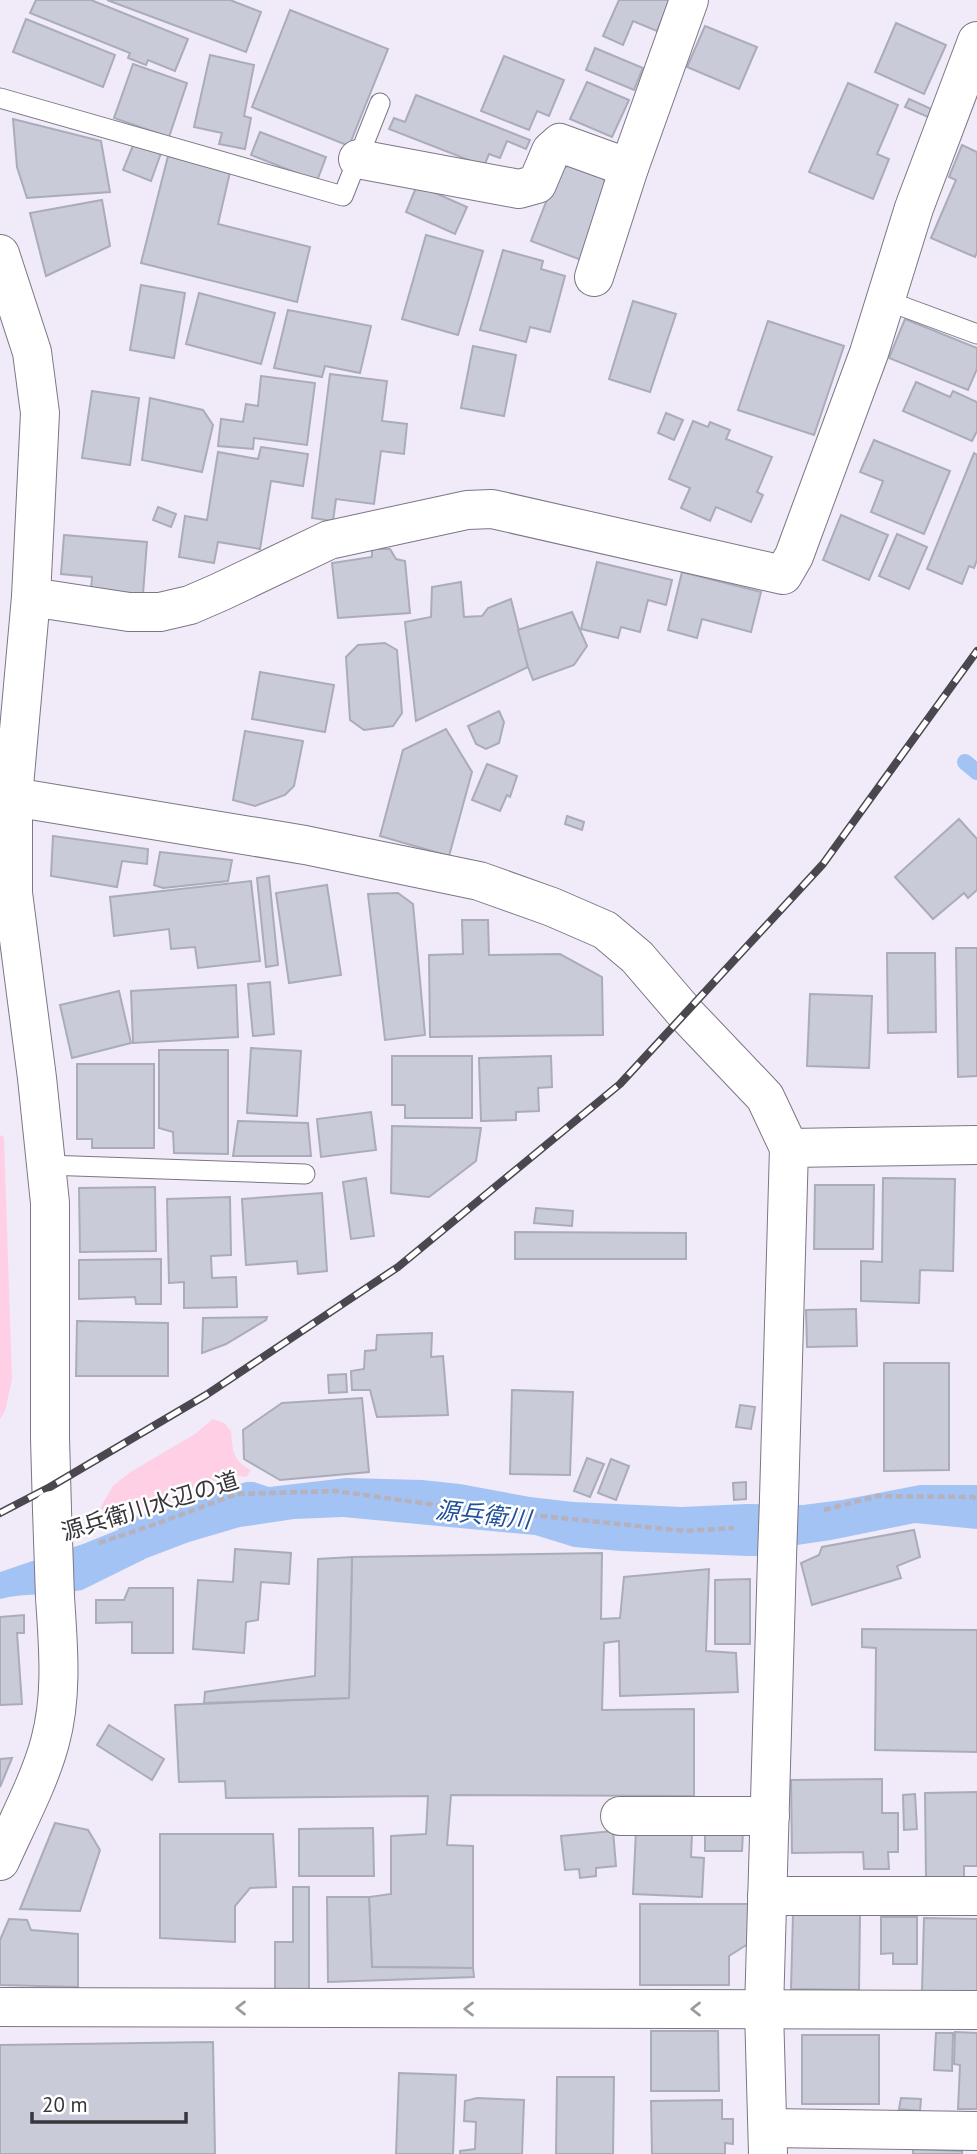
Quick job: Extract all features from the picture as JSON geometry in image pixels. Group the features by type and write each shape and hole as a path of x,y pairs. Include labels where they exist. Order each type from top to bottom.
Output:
{"street":[{"path":"594,277 629,168 689,0"},
{"path":"32,597 129,612 160,612 210,597 329,540 467,510 492,509 783,575 794,556 869,354 914,208 977,41"},
{"path":"358,159 519,189 537,184 551,151 561,144 629,168"},
{"path":"0,254 32,352 40,413 32,597 11,702 13,797 6,894 50,1203 50,1450 59,1686 50,1742 0,1861"},
{"path":"13,797 305,845 452,875 479,881 562,911 605,930 637,957 686,1014 765,1097 789,1148 764,2010 768,2141 977,2131"},
{"path":"789,1148 977,1145"},
{"path":"620,1816 770,1816"},
{"path":"767,1896 977,1896"},
{"path":"0,2007 977,2010"}],"lane":[{"path":"0,98 343,196 380,103"},
{"path":"885,300 977,334"},
{"path":"46,1165 305,1174"}],"path":[{"name":"源兵衛川水辺の道","path":"92,1545 237,1494 336,1491 686,1531 742,1528"},
{"path":"814,1513 877,1496 974,1497 977,1500"}],"shaded area":[{"path":"0,1135 4,1137 12,1379 5,1411 0,1419"},
{"path":"213,1419 224,1423 231,1431 237,1459 251,1470 246,1477 235,1475 172,1501 152,1504 107,1521 102,1519 99,1510 113,1486 129,1473 195,1434"}],"water":[{"name":"源兵衛川","path":"346,1478 422,1480 573,1502 682,1507 803,1505 920,1485 977,1485 977,1529 915,1523 748,1556 574,1547 535,1535 343,1517 294,1519 240,1527 189,1542 147,1558 82,1590 0,1599 0,1572 118,1530 122,1521 246,1482 269,1487"}],"building":[{"path":"36,0 91,0 188,39 175,71 148,60 146,65 128,58 130,53 30,13"},
{"path":"107,0 230,0 261,12 246,52"},
{"path":"619,0 670,0 657,31 633,21 623,45 603,36"},
{"path":"290,10 388,49 349,146 252,107"},
{"path":"26,19 115,55 103,87 13,52"},
{"path":"896,23 946,45 924,94 875,72"},
{"path":"705,26 757,47 739,89 687,67"},
{"path":"595,48 643,68 634,90 586,70"},
{"path":"210,55 254,65 244,116 251,118 245,149 219,144 222,133 194,127"},
{"path":"504,56 564,80 549,116 537,111 529,130 481,111"},
{"path":"133,64 187,83 169,137 114,118"},
{"path":"587,82 629,100 612,137 570,119"},
{"path":"848,83 898,105 877,154 889,159 873,199 809,172"},
{"path":"416,95 530,140 526,149 507,141 500,158 489,154 484,166 389,129 394,118 405,122"},
{"path":"909,99 938,112 935,120 905,107"},
{"path":"13,119 101,141 110,192 27,198 17,167"},
{"path":"260,132 326,157 317,181 251,155"},
{"path":"134,143 161,153 151,181 123,170"},
{"path":"962,145 977,152 975,257 931,238 956,180 949,177"},
{"path":"168,156 230,172 218,224 310,247 297,302 141,263"},
{"path":"572,164 603,176 609,196 584,261 531,241 558,171"},
{"path":"417,185 467,207 455,234 406,212"},
{"path":"102,200 110,246 46,276 30,213"},
{"path":"426,235 483,251 458,335 402,319"},
{"path":"503,250 543,261 541,269 565,276 550,332 530,327 526,342 480,330"},
{"path":"141,285 185,293 174,358 130,350"},
{"path":"199,293 275,313 261,364 186,344"},
{"path":"633,301 676,314 650,392 609,379"},
{"path":"288,310 371,326 360,373 325,366 322,377 274,368"},
{"path":"905,319 977,348 977,369 968,390 889,358"},
{"path":"768,321 844,346 814,435 738,410"},
{"path":"473,346 516,355 504,416 461,408"},
{"path":"330,374 387,381 382,421 407,424 404,454 381,451 374,504 336,499 333,521 312,518"},
{"path":"261,376 315,383 307,445 254,438 253,449 218,446 221,419 243,422 246,404 258,406"},
{"path":"916,382 950,397 953,391 977,402 977,431 972,441 903,411"},
{"path":"92,391 139,398 130,465 82,458"},
{"path":"150,398 203,410 213,425 202,472 142,460"},
{"path":"666,413 683,420 674,440 658,433"},
{"path":"693,421 708,427 710,422 730,430 726,439 772,457 757,492 763,495 751,522 716,507 710,521 681,508 690,488 669,479"},
{"path":"874,440 950,471 924,534 871,512 883,481 860,472"},
{"path":"261,447 308,454 303,486 271,481 260,549 218,542 214,563 179,557 185,516 207,520 218,452 258,459"},
{"path":"974,453 977,455 977,560 974,568 969,566 962,584 927,569"},
{"path":"158,507 176,514 171,527 153,520"},
{"path":"841,515 888,535 869,580 823,560"},
{"path":"897,534 927,547 909,589 879,576"},
{"path":"64,535 147,542 143,594 91,590 92,577 61,574"},
{"path":"372,549 390,549 396,559 405,561 410,613 338,618 332,563 372,557"},
{"path":"597,562 672,580 666,605 648,600 640,632 621,627 618,638 581,629"},
{"path":"682,572 761,592 751,632 702,619 697,638 668,630"},
{"path":"461,582 464,617 482,616 488,608 511,599 528,667 416,721 405,622 431,617 432,587"},
{"path":"572,612 587,646 574,665 533,680 518,630"},
{"path":"385,643 397,650 402,713 393,726 364,730 350,720 346,657 358,645"},
{"path":"260,672 334,685 325,732 252,719"},
{"path":"499,711 504,722 499,743 486,749 476,744 468,726"},
{"path":"446,729 472,772 449,856 380,836 403,750"},
{"path":"245,731 303,741 294,786 285,795 255,806 233,800"},
{"path":"487,764 517,776 510,797 507,795 500,811 472,800"},
{"path":"567,816 584,822 582,830 565,824"},
{"path":"959,819 977,839 977,890 968,898 964,893 933,919 895,877"},
{"path":"53,836 148,849 147,864 122,861 117,887 51,876"},
{"path":"160,852 232,860 228,881 163,888 154,885"},
{"path":"269,876 278,965 266,967 257,878"},
{"path":"251,881 260,961 198,968 195,947 171,949 169,929 114,936 110,897"},
{"path":"327,885 341,975 289,983 276,893"},
{"path":"398,893 413,904 425,1035 385,1040 368,894"},
{"path":"462,920 488,920 489,955 560,954 602,977 603,1035 430,1037 429,955 463,954"},
{"path":"956,948 977,948 977,1076 958,1077"},
{"path":"887,953 935,953 936,1032 888,1033"},
{"path":"270,982 274,1034 253,1036 248,984"},
{"path":"236,985 238,1037 133,1043 131,991"},
{"path":"119,991 131,1043 72,1058 60,1005"},
{"path":"810,994 872,996 869,1068 807,1066"},
{"path":"251,1048 301,1051 297,1116 247,1113"},
{"path":"159,1050 228,1050 228,1154 174,1153 173,1132 159,1128"},
{"path":"392,1056 472,1056 472,1118 405,1118 405,1105 392,1105"},
{"path":"551,1056 552,1087 538,1088 539,1111 516,1112 516,1120 481,1121 479,1058"},
{"path":"77,1064 154,1064 154,1148 92,1148 92,1139 77,1139"},
{"path":"371,1112 376,1150 321,1157 317,1119"},
{"path":"238,1121 308,1123 311,1156 233,1156"},
{"path":"392,1126 481,1128 476,1161 429,1197 391,1193"},
{"path":"366,1178 374,1236 351,1239 343,1182"},
{"path":"883,1178 955,1179 953,1271 920,1270 919,1303 861,1301 861,1261 882,1262"},
{"path":"815,1185 874,1185 873,1249 814,1249"},
{"path":"155,1187 156,1251 80,1252 79,1188"},
{"path":"322,1193 327,1271 298,1274 297,1261 246,1265 242,1199"},
{"path":"230,1197 231,1255 211,1256 212,1278 236,1277 237,1307 184,1308 184,1282 169,1283 167,1199"},
{"path":"536,1208 573,1211 572,1226 534,1223"},
{"path":"515,1232 686,1233 686,1259 515,1259"},
{"path":"161,1259 161,1304 136,1304 135,1297 79,1299 79,1260"},
{"path":"856,1309 857,1346 807,1347 806,1310"},
{"path":"267,1317 226,1344 202,1353 203,1318"},
{"path":"77,1321 168,1323 168,1376 76,1376"},
{"path":"432,1333 431,1357 443,1356 448,1415 377,1417 370,1390 352,1390 351,1371 364,1369 365,1351 376,1350 377,1335"},
{"path":"884,1363 949,1363 949,1470 884,1471"},
{"path":"346,1374 347,1392 329,1393 328,1375"},
{"path":"512,1390 573,1392 570,1475 510,1474"},
{"path":"362,1398 369,1472 280,1480 244,1459 243,1430 282,1403"},
{"path":"740,1405 755,1407 751,1429 736,1427"},
{"path":"587,1458 604,1464 590,1497 574,1491"},
{"path":"611,1459 629,1466 616,1500 598,1493"},
{"path":"746,1482 746,1499 734,1500 733,1483"},
{"path":"914,1530 920,1557 897,1566 901,1578 812,1605 801,1563 819,1555 822,1547"},
{"path":"235,1549 291,1553 289,1584 261,1582 258,1620 246,1622 244,1653 193,1649 198,1580 233,1582"},
{"path":"602,1553 601,1619 620,1618 624,1577 709,1569 706,1651 736,1653 738,1692 620,1696 619,1641 604,1643 602,1710 694,1709 694,1796 451,1795 447,1845 473,1846 473,1968 372,1967 369,1897 391,1894 391,1836 426,1834 428,1796 226,1798 225,1781 179,1782 175,1705 349,1698 352,1557"},
{"path":"352,1557 349,1698 204,1703 205,1692 315,1676 318,1559"},
{"path":"750,1579 750,1644 715,1644 715,1580"},
{"path":"129,1588 173,1588 173,1653 132,1653 132,1622 96,1623 96,1600 124,1600"},
{"path":"24,1615 24,1633 17,1633 22,1704 0,1705 0,1617"},
{"path":"862,1629 977,1630 977,1752 875,1750 876,1648 862,1647"},
{"path":"109,1725 164,1759 152,1780 97,1745"},
{"path":"12,1758 0,1787 0,1759"},
{"path":"882,1779 882,1813 898,1813 898,1852 888,1852 889,1869 864,1869 863,1852 792,1853 791,1780"},
{"path":"977,1792 977,1866 964,1866 964,1877 926,1877 925,1793"},
{"path":"915,1794 917,1829 904,1830 903,1795"},
{"path":"55,1823 88,1830 100,1850 80,1911 20,1909"},
{"path":"373,1828 374,1876 299,1876 299,1829"},
{"path":"636,1830 692,1833 691,1857 704,1858 702,1897 633,1894"},
{"path":"613,1831 616,1866 596,1868 596,1876 580,1878 579,1869 565,1870 561,1836"},
{"path":"705,1831 743,1832 742,1851 705,1851"},
{"path":"160,1834 273,1834 276,1887 250,1888 235,1906 235,1942 160,1938"},
{"path":"293,1887 309,1887 309,1990 275,1990 275,1942 293,1942"},
{"path":"327,1897 369,1897 372,1967 473,1968 474,1977 328,1982"},
{"path":"640,1904 751,1904 751,1942 729,1956 729,1985 640,1985"},
{"path":"793,1914 860,1915 859,1990 791,1989"},
{"path":"881,1917 917,1917 917,1964 893,1964 893,1953 881,1954"},
{"path":"924,1918 977,1919 977,1993 922,1991"},
{"path":"9,1919 27,1920 31,1930 78,1934 78,1987 0,1985 0,1940"},
{"path":"651,2031 718,2031 719,2091 651,2091"},
{"path":"955,2032 977,2033 977,2109 958,2109 960,2065 954,2064"},
{"path":"936,2033 953,2033 952,2071 934,2070"},
{"path":"802,2035 879,2035 879,2104 802,2104"},
{"path":"213,2042 215,2154 0,2154 0,2045"},
{"path":"399,2073 456,2075 453,2154 396,2154"},
{"path":"557,2077 614,2077 613,2154 556,2154"},
{"path":"477,2098 524,2100 522,2154 460,2154 460,2151 475,2149 476,2122 464,2121 465,2101"},
{"path":"901,2098 921,2099 920,2111 899,2109"},
{"path":"722,2100 722,2119 733,2119 733,2144 725,2143 725,2154 652,2154 651,2101"},
{"path":"913,2149 962,2151 962,2154 913,2154"}],"waterway":[{"path":"965,762 977,772"}],"railway":[{"path":"0,1513 50,1487 206,1395 398,1267 620,1084 823,864 977,651"}]}
